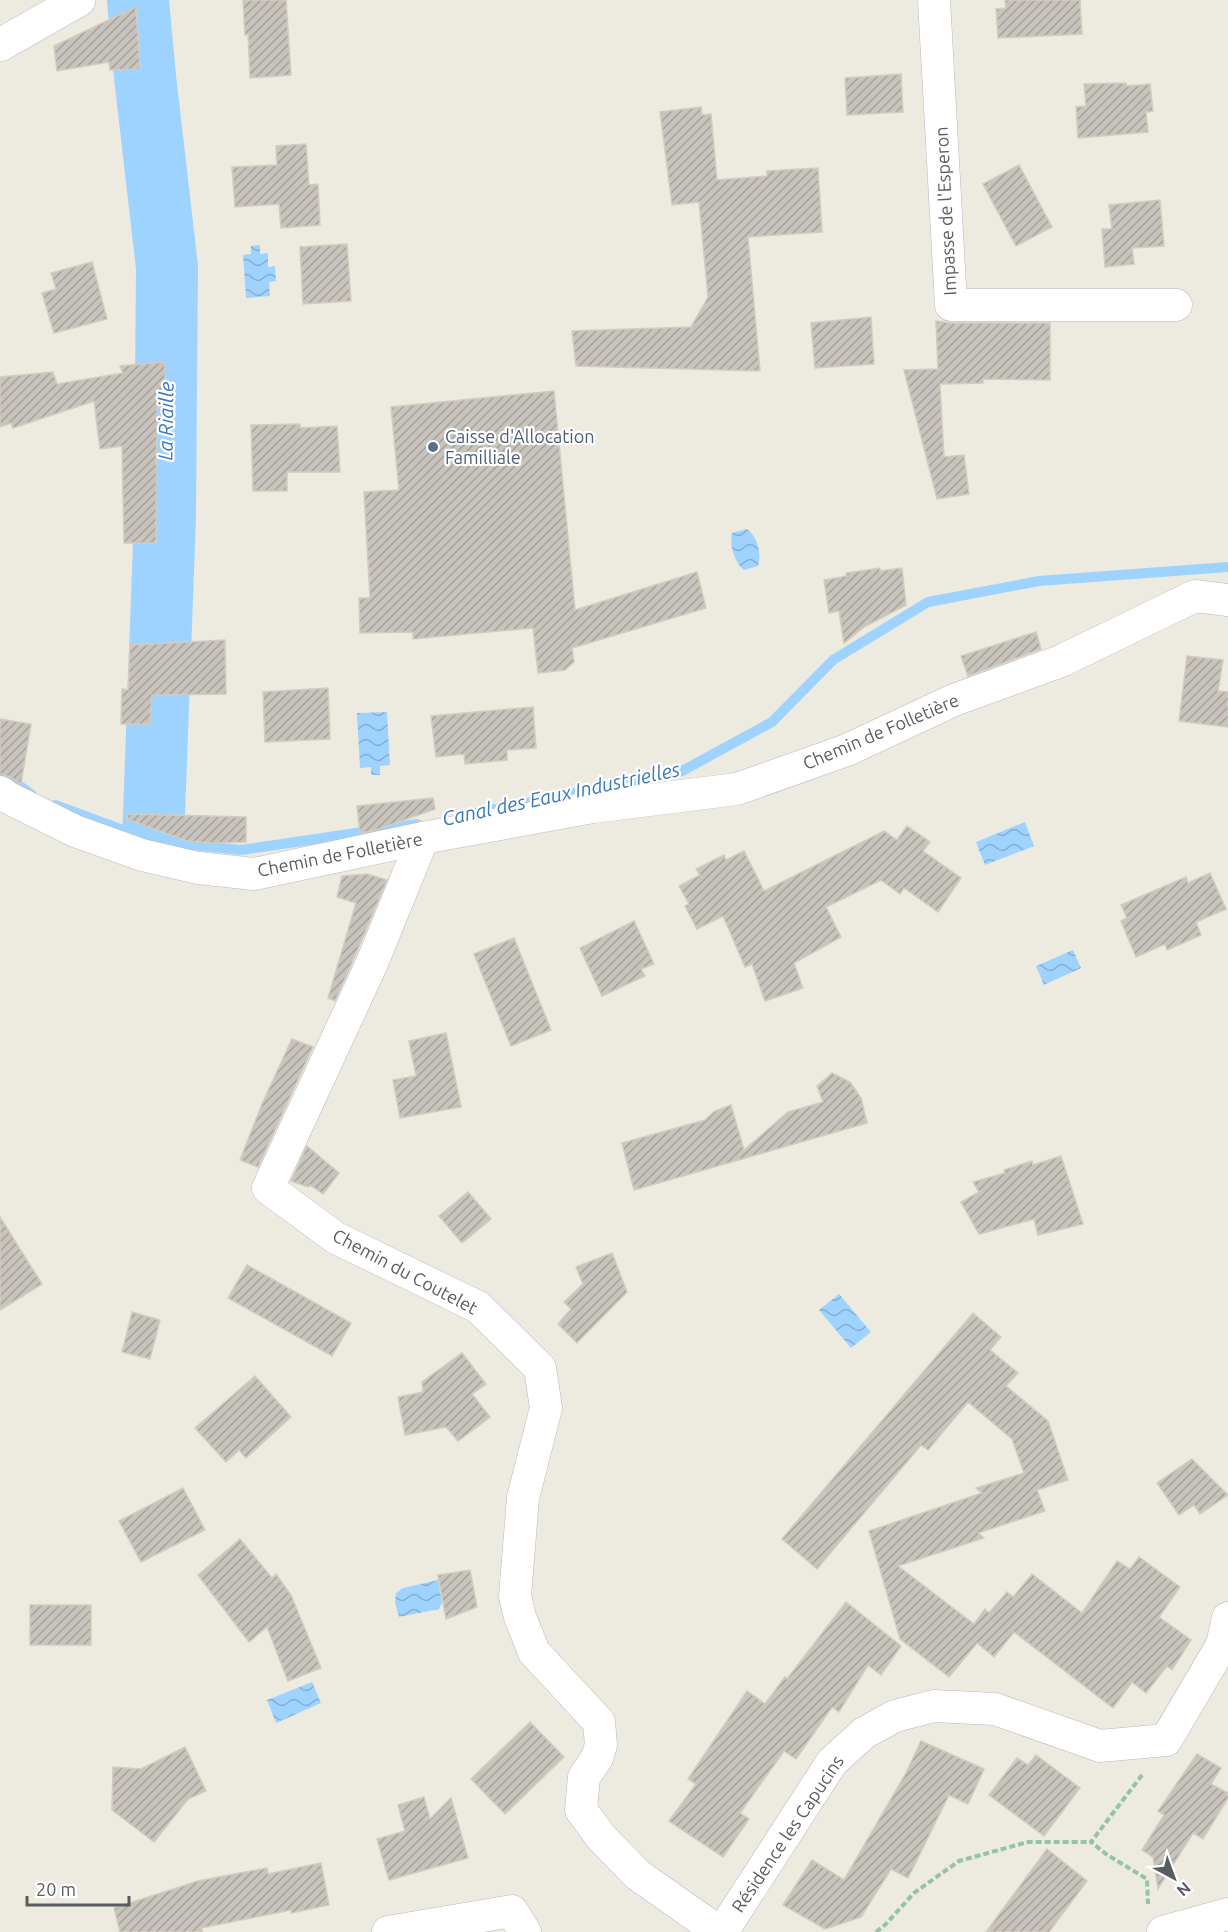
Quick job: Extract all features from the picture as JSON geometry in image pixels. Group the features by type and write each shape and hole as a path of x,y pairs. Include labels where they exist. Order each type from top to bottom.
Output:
{"street":[{"path":"0,45 79,0"},
{"name":"Impasse de l'Esperon","path":"934,0 951,305 1176,305"},
{"name":"Chemin de Folletière","path":"0,792 75,831 142,855 198,868 254,874 423,838 593,807 737,789 847,750 954,700 1061,661 1195,596 1228,600"},
{"name":"Chemin du Coutelet","path":"423,838 372,963 268,1188 336,1238 478,1307 540,1368 546,1408 523,1498 515,1596 520,1617 534,1652 599,1722 601,1745 597,1758 584,1777 581,1810 601,1837 638,1875 721,1932"},
{"path":"1166,1740 1222,1645 1228,1618"},
{"name":"Résidence les Capucins","path":"721,1932 832,1762 864,1733 895,1716 934,1706 995,1709 1100,1746 1166,1740"},
{"path":"388,1932 512,1911 525,1932"},
{"path":"1156,1921 1228,1914"}],"path":[{"path":"1092,1842 1133,1789 1166,1740"},
{"path":"876,1932 914,1893 959,1861 1028,1842 1092,1842 1106,1854 1147,1879 1156,1921"}],"water":[{"path":"260,245 260,254 268,253 268,267 275,266 276,281 269,282 270,296 246,298 243,255 251,254 251,246"},
{"path":"747,529 756,541 759,561 758,566 744,570 735,558 731,538 732,533"},
{"path":"387,712 390,765 380,766 380,775 371,775 371,767 360,768 357,713"},
{"path":"1025,822 1034,846 985,865 976,842"},
{"path":"1073,950 1081,968 1044,985 1036,966"},
{"path":"839,1294 871,1332 851,1348 819,1310"},
{"path":"438,1580 442,1603 439,1609 399,1617 395,1602 396,1593 403,1588"},
{"path":"312,1682 321,1703 276,1723 267,1700"}],"building":[{"path":"243,0 286,0 291,75 250,78 248,34 245,35"},
{"path":"1005,0 1080,0 1082,34 998,38 996,9 1006,8"},
{"path":"136,7 140,69 110,70 109,62 57,71 54,46"},
{"path":"901,74 903,112 847,115 845,78"},
{"path":"1126,83 1127,86 1150,84 1153,111 1146,112 1148,132 1078,138 1076,107 1086,106 1084,84"},
{"path":"701,107 702,115 711,114 717,180 767,176 767,171 818,168 822,232 748,237 760,371 576,366 572,331 691,327 708,297 699,202 672,205 660,112"},
{"path":"306,144 309,185 318,184 320,225 281,228 279,204 235,207 232,167 277,165 276,146"},
{"path":"1019,165 1052,227 1016,246 983,184"},
{"path":"1160,200 1164,246 1132,248 1134,264 1105,267 1102,229 1112,229 1109,205"},
{"path":"347,244 351,301 303,304 300,247"},
{"path":"92,262 107,319 54,333 42,293 56,289 51,273"},
{"path":"871,317 874,364 815,368 811,323"},
{"path":"936,321 1050,323 1050,380 983,379 983,383 940,384 944,457 964,455 969,494 937,499 904,370 938,369"},
{"path":"165,362 165,407 157,408 156,543 124,543 122,446 100,449 94,401 13,428 11,423 0,427 0,377 53,372 57,384 123,373 120,366"},
{"path":"554,391 575,610 697,572 706,608 572,648 574,662 565,670 538,673 533,628 413,639 413,632 360,633 359,598 370,598 364,492 399,490 391,407"},
{"path":"300,424 300,428 337,426 340,472 287,472 287,491 253,491 251,425"},
{"path":"880,568 880,571 902,568 906,605 864,627 844,643 839,611 829,613 824,580 847,576 846,573"},
{"path":"1036,632 1041,649 968,676 961,656"},
{"path":"225,640 226,694 152,695 150,724 121,724 122,689 128,690 130,645"},
{"path":"1187,656 1223,660 1218,691 1228,692 1228,727 1179,721"},
{"path":"328,688 330,739 265,742 263,692"},
{"path":"533,707 536,748 507,750 507,760 465,764 464,754 436,757 431,716"},
{"path":"0,719 31,724 21,784 0,774"},
{"path":"433,798 435,809 376,830 360,833 357,806"},
{"path":"128,814 246,817 246,842 187,841 127,819"},
{"path":"907,826 930,842 923,851 961,878 938,912 904,888 900,894 881,880 826,907 841,937 794,963 803,988 765,1001 752,964 745,967 723,916 697,929 685,906 689,904 679,886 700,875 696,869 724,855 726,860 744,851 764,891 884,831 897,840"},
{"path":"1210,873 1226,909 1196,922 1201,935 1167,950 1165,944 1136,957 1121,921 1127,918 1121,905 1186,877 1188,883"},
{"path":"367,874 387,880 335,1001 328,998 356,903 337,897 342,876"},
{"path":"634,921 654,964 641,969 645,976 602,996 580,948"},
{"path":"514,938 551,1030 511,1046 474,954"},
{"path":"446,1033 461,1107 400,1118 393,1080 416,1076 409,1041"},
{"path":"292,1039 313,1047 258,1167 240,1160 262,1104"},
{"path":"832,1073 850,1082 861,1098 867,1123 634,1190 622,1143 705,1120 715,1111 731,1105 744,1150 788,1112 823,1102 817,1086"},
{"path":"307,1146 339,1173 323,1194 310,1185 308,1187 291,1181"},
{"path":"1061,1156 1083,1224 1038,1235 1034,1219 979,1234 961,1202 979,1192 973,1182 1005,1173 1004,1170 1032,1161 1033,1165"},
{"path":"468,1192 491,1219 462,1243 439,1216"},
{"path":"0,1217 42,1284 0,1310"},
{"path":"612,1253 627,1292 577,1343 558,1324 571,1309 564,1302 583,1284 576,1267"},
{"path":"247,1265 351,1323 332,1356 228,1298"},
{"path":"132,1312 160,1320 150,1359 122,1352"},
{"path":"973,1313 1001,1337 990,1350 1018,1373 1006,1386 1048,1421 1068,1480 1037,1490 1045,1511 978,1533 984,1538 898,1566 974,1624 985,1609 989,1613 1007,1592 1013,1597 1032,1574 1082,1613 1117,1561 1130,1569 1139,1557 1180,1587 1159,1617 1191,1640 1172,1670 1167,1666 1146,1693 1132,1682 1113,1708 1014,1632 994,1657 977,1643 949,1677 900,1639 869,1531 982,1493 976,1488 1024,1473 1012,1439 968,1402 928,1450 921,1445 817,1569 782,1539"},
{"path":"462,1353 486,1384 472,1394 490,1417 458,1441 446,1427 405,1435 398,1397 423,1392 422,1382"},
{"path":"255,1376 291,1417 246,1458 239,1450 226,1462 195,1428"},
{"path":"1192,1459 1228,1495 1200,1514 1194,1505 1179,1515 1157,1483"},
{"path":"183,1488 205,1530 141,1562 119,1521"},
{"path":"240,1539 272,1578 276,1574 291,1595 321,1668 288,1681 267,1627 249,1642 198,1575"},
{"path":"470,1570 477,1607 446,1619 438,1575"},
{"path":"846,1602 901,1646 881,1675 868,1665 839,1712 832,1707 796,1759 784,1751 740,1813 749,1819 723,1857 669,1821 696,1784 688,1779 747,1691 765,1704"},
{"path":"30,1605 91,1605 91,1645 30,1645"},
{"path":"530,1722 564,1757 505,1814 471,1779"},
{"path":"921,1741 984,1769 968,1804 949,1795 908,1878 891,1869 861,1917 825,1929 783,1905 812,1860 844,1880 906,1773"},
{"path":"185,1747 206,1791 188,1799 154,1842 112,1810 113,1767 141,1769"},
{"path":"1197,1754 1221,1768 1211,1784 1228,1793 1228,1798 1203,1839 1193,1833 1158,1889 1153,1857 1142,1850 1164,1815 1158,1811"},
{"path":"1036,1755 1080,1788 1044,1836 989,1795 1017,1758 1028,1765"},
{"path":"424,1797 430,1819 451,1798 468,1858 389,1880 377,1839 405,1831 398,1805"},
{"path":"1047,1849 1087,1881 1049,1932 986,1932"},
{"path":"321,1863 329,1905 201,1928 203,1932 120,1932 114,1908 198,1881 267,1868 268,1874"}],"waterway":[{"name":"La Riaille","path":"138,1 167,267 165,517 153,841"},
{"name":"Canal des Eaux Industrielles","path":"471,814 682,771 772,722 833,660 928,602 1039,581 1228,567"},
{"name":"Canal des Eaux Industrielles","path":"0,771 32,795"},
{"name":"Canal des Eaux Industrielles","path":"55,805 153,841 241,850 417,824"}],"place":[{"name":"Caisse d'Allocation Familliale","path":"433,447"}]}
